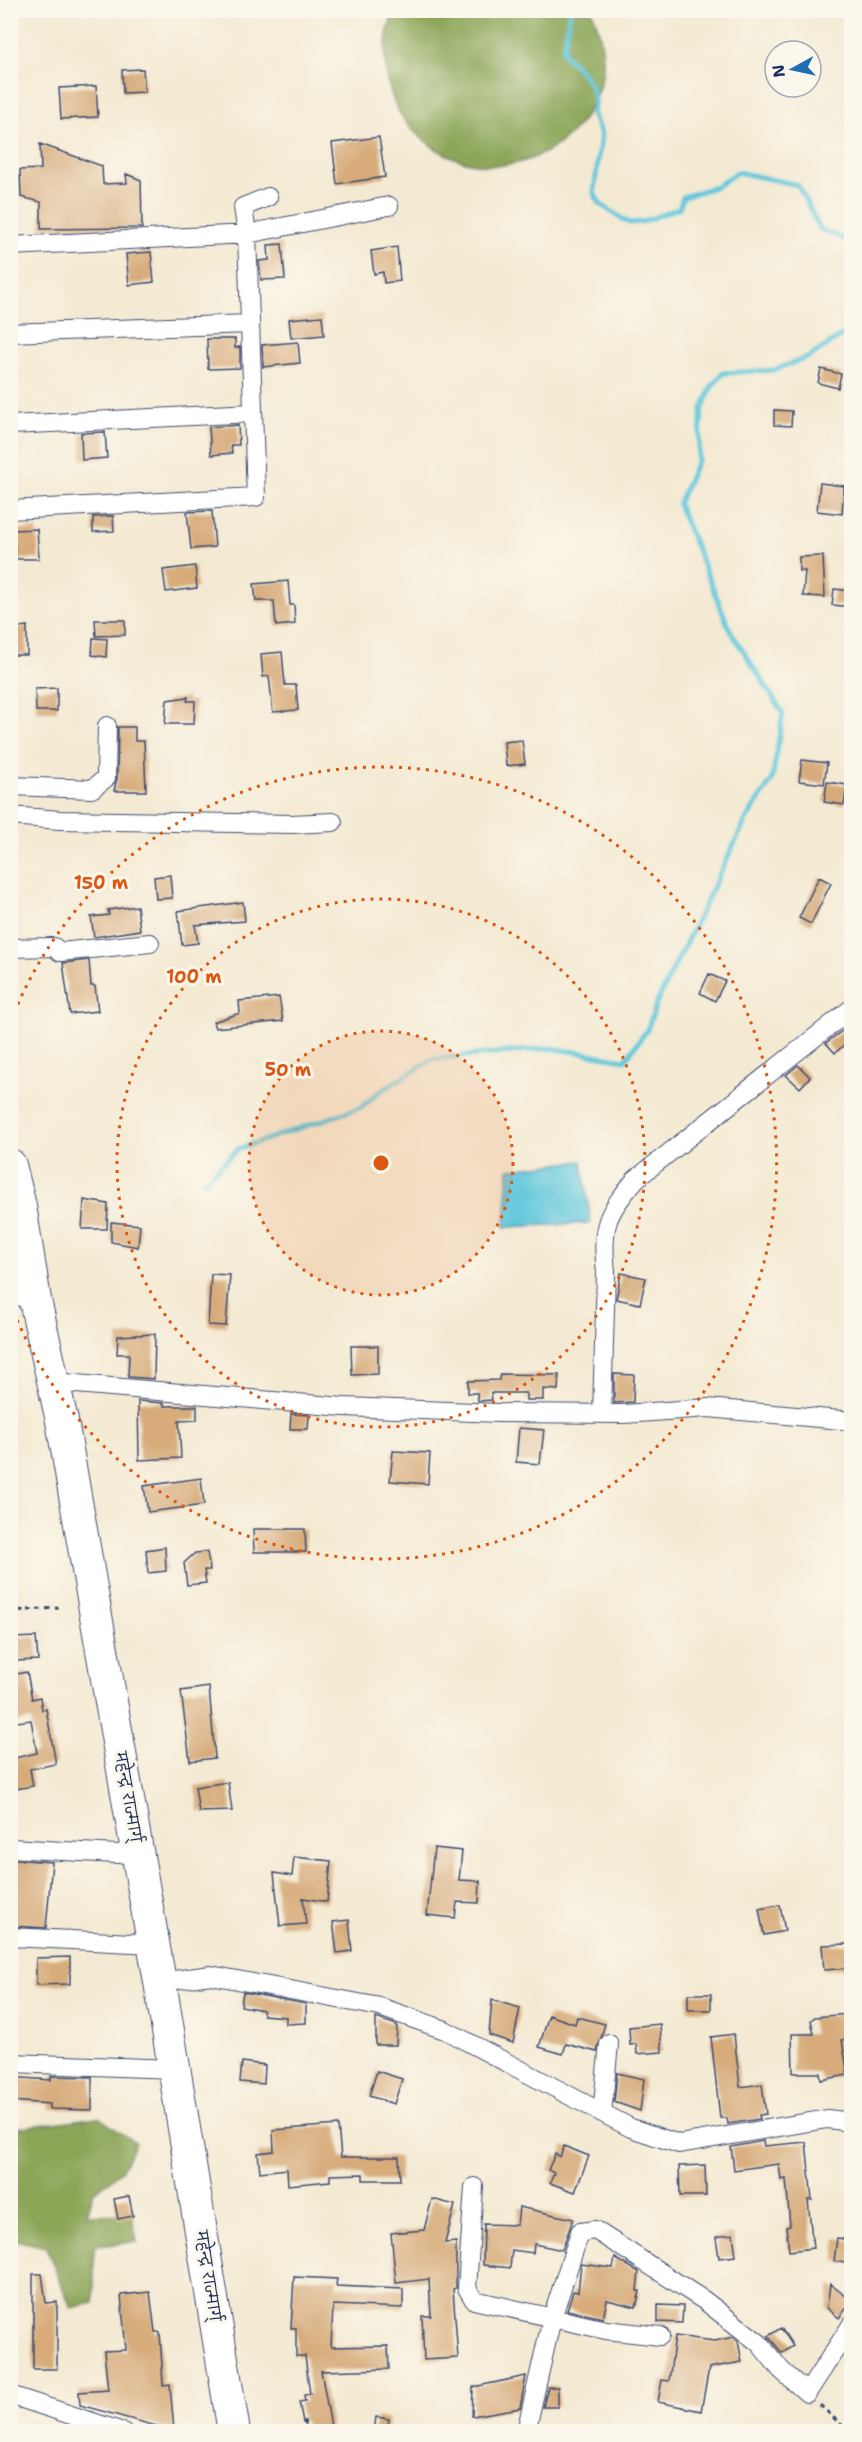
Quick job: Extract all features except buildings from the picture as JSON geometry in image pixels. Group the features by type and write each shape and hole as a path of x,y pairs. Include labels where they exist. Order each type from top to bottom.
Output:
{"highway":[{"name":"महेन्द्र राज्मार्ग्","path":"10,1165 20,1206 23,1298 53,1383 64,1433 160,1982 234,2432"}],"street":[{"path":"10,510 256,497 247,234 243,207 268,197"},
{"path":"10,246 247,234 389,206"},
{"path":"10,333 249,324"},
{"path":"10,425 253,413"},
{"path":"10,786 92,789 106,778 107,726"},
{"path":"10,816 60,820 292,824 333,822"},
{"path":"10,948 54,947 60,952 150,943"},
{"path":"602,1414 606,1272 604,1250 607,1219 616,1202 636,1179 852,1008"},
{"path":"53,1383 344,1407 602,1414 708,1408 852,1421"},
{"path":"10,1848 117,1854 137,1852"},
{"path":"10,1937 153,1944"},
{"path":"160,1982 211,1975 380,2007 445,2030 632,2128 680,2144 827,2119 852,2122"},
{"path":"602,2113 609,2044"},
{"path":"10,2063 174,2069"},
{"path":"474,2187 467,2288 474,2300 606,2330 660,2336"},
{"path":"526,2432 552,2318 578,2235 583,2231 595,2230 705,2301 759,2343 781,2370 807,2393 852,2324"},
{"path":"10,2395 123,2432"}],"path":[{"path":"10,1611 59,1608"},
{"path":"807,2393 849,2432"}],"green space":[{"path":"395,11 592,11 599,32 603,68 601,81 591,107 569,136 551,149 531,159 509,164 488,165 466,162 445,154 412,130 398,109 391,93 385,47 388,29"},
{"path":"98,2117 136,2143 121,2171 93,2193 87,2215 132,2214 137,2242 94,2246 94,2303 71,2308 46,2247 11,2239 10,2129"}],"water":[{"path":"582,1161 591,1223 505,1227 509,1169"}],"waterway":[{"path":"570,10 563,53 587,80 594,96 592,113 601,134 594,193 600,204 629,223 642,222 679,208 683,197 717,186 737,172 798,185 820,229 852,242"},
{"path":"203,1182 238,1149 362,1107 379,1092 433,1059 552,1048 625,1060 647,1030 657,1002 746,820 772,780 783,713 731,632 678,504 698,459 702,410 712,386 723,373 774,370 809,357 852,329"}]}
